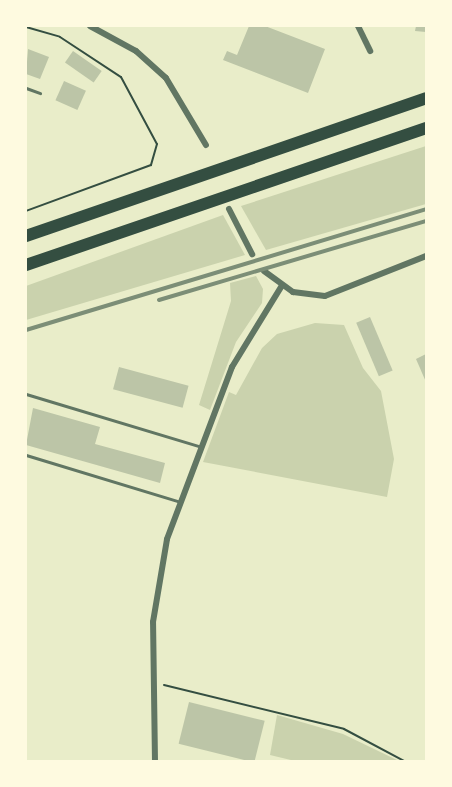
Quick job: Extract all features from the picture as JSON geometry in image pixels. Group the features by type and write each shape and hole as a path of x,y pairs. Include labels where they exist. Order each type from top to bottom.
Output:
{"highway":[{"path":"26,236 250,155 426,98"},
{"path":"26,266 261,182 426,128"}],"street":[{"path":"90,26 136,51 166,78 206,145"},
{"path":"358,26 370,51"},
{"path":"229,209 252,254"},
{"path":"264,271 281,287 325,296 426,256"},
{"path":"155,762 157,581 181,502 232,367 281,287"}],"lane":[{"path":"26,88 40,93"},
{"path":"26,393 202,447"},
{"path":"26,455 181,502"}],"path":[{"path":"26,27 60,37 121,77 157,144 151,165 26,211"},
{"path":"155,682 344,729 406,762"}],"green space":[{"path":"426,146 426,204 266,250 241,206"},
{"path":"223,215 245,255 26,320 26,286"},
{"path":"256,276 263,289 262,303 236,342 210,410 199,405 231,301 230,283"},
{"path":"315,323 344,325 363,368 381,391 394,459 387,497 203,462 229,392 236,395 262,348 277,334"},
{"path":"277,715 343,734 399,761 295,761 270,755"}],"building":[{"path":"249,26 265,26 325,49 308,93 223,60 227,51 237,55"},
{"path":"416,26 426,26 426,32 415,31"},
{"path":"28,49 49,57 40,79 26,74"},
{"path":"73,51 102,71 94,83 65,62"},
{"path":"64,81 86,91 77,110 55,100"},
{"path":"370,317 393,370 379,376 356,323"},
{"path":"426,354 426,382 416,359"},
{"path":"119,367 189,386 183,408 113,389"},
{"path":"33,408 100,427 95,444 165,463 160,483 26,445"},
{"path":"189,702 265,721 254,762 179,744"}],"railway":[{"path":"26,330 426,209"},
{"path":"159,300 426,221"}]}
